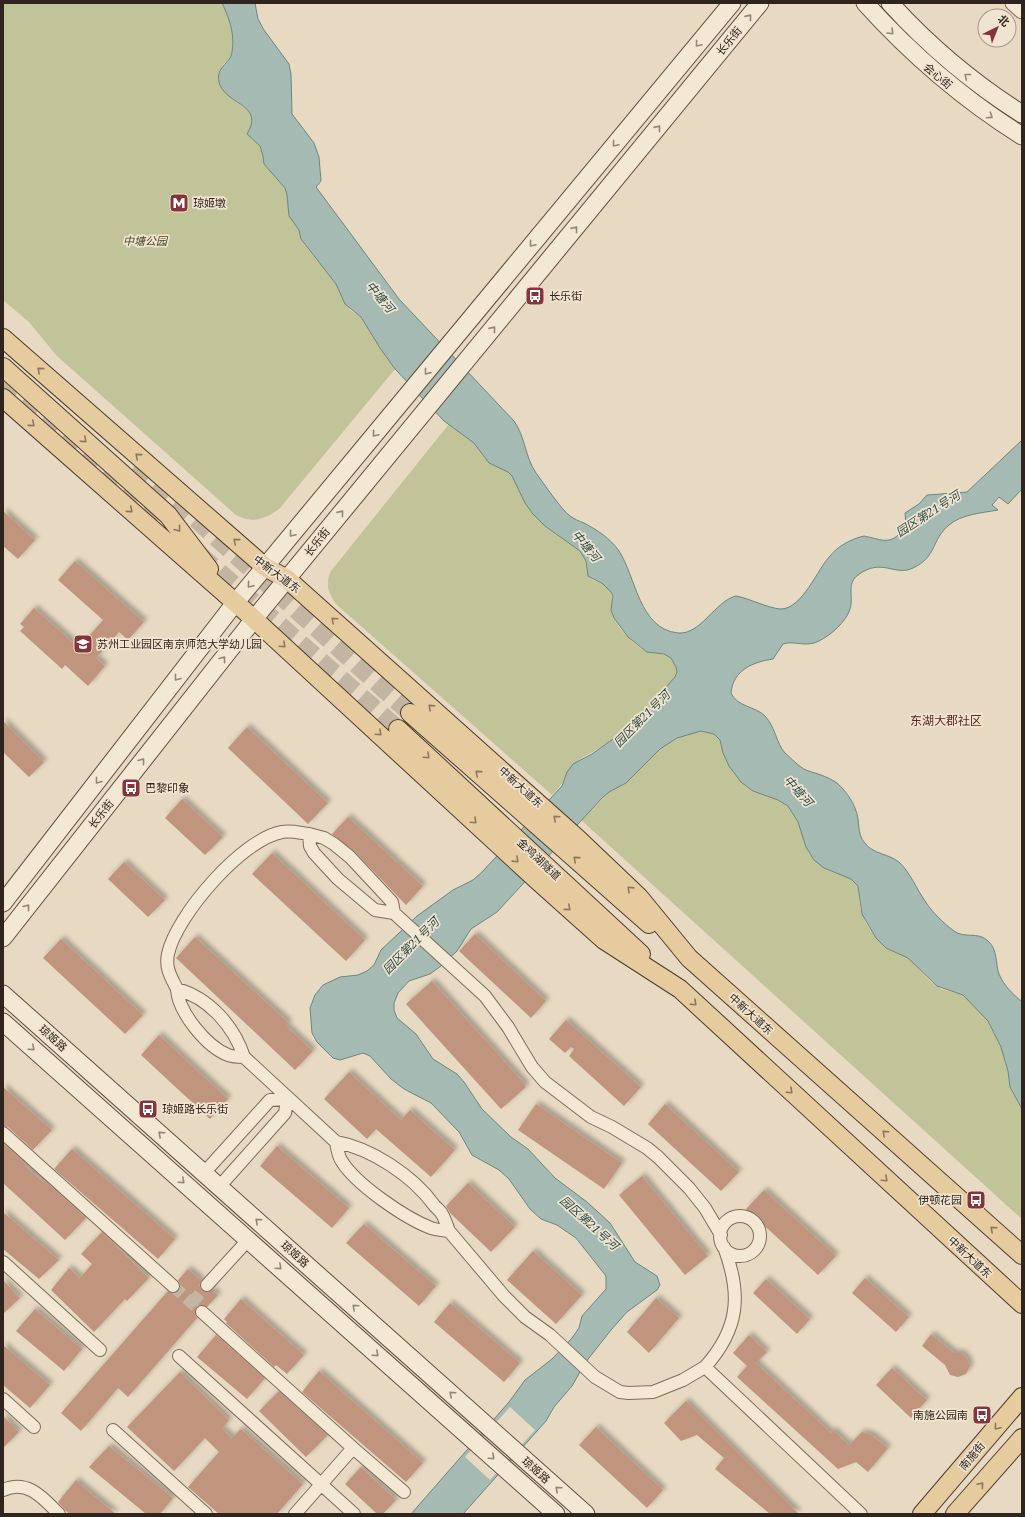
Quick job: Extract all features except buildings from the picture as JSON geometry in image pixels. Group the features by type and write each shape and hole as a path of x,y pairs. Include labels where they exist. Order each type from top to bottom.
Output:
{"main road":[{"name":"长乐街","path":"3,904 235,603 732,3"},
{"name":"长乐街","path":"3,938 287,578 760,3"},
{"name":"会心街","path":"865,3 913,54 938,76 984,112 1022,136"},
{"name":"会心街","path":"890,3 925,40 950,62 989,92 1022,114"},
{"name":"中新大道东","path":"3,338 265,567 287,578 533,798 639,897 689,958 1022,1255"},
{"path":"3,367 168,516 235,603"},
{"name":"中新大道东","path":"3,398 254,619 604,940 680,990 1022,1304"},
{"path":"410,713 689,958"},
{"name":"金鸡湖隧道","path":"398,729 680,990"},
{"name":"琼姬路","path":"3,994 586,1514"},
{"name":"琼姬路","path":"3,1022 556,1514"},
{"name":"南施街","path":"922,1514 1022,1397"},
{"path":"955,1514 1022,1438"}],"street":[{"path":"1013,3 1022,11"},
{"path":"176,989 190,993 218,1014 238,1040 244,1057 336,1142 351,1145 370,1153 384,1161 421,1190 442,1213 449,1231 489,1276 504,1296 524,1317 550,1334 595,1377 620,1392 642,1393 665,1388 704,1367 716,1354 733,1321 734,1276 721,1235 705,1208 689,1188 658,1157 612,1127 591,1117 545,1082 532,1067 508,1026 485,996 398,916 392,902 350,857 324,838 309,834 281,832 250,847 222,871 195,904 179,928 171,945 168,955 169,974 176,989 177,999 185,1012 205,1038 219,1050 229,1056 244,1057"},
{"path":"309,834 310,846 314,854 338,879 375,910 398,916"},
{"path":"204,1173 270,1100 287,1098"},
{"path":"220,1187 285,1113 287,1098"},
{"path":"3,1133 173,1286"},
{"path":"336,1142 341,1159 351,1172 389,1205 431,1228 449,1231"},
{"path":"721,1235 726,1223 737,1217 749,1219 758,1228 760,1234 757,1247 747,1255 734,1255 724,1247"},
{"path":"207,1285 248,1240"},
{"path":"3,1262 100,1350"},
{"path":"202,1312 404,1492"},
{"path":"179,1356 354,1514"},
{"path":"704,1367 861,1514"},
{"path":"3,1399 34,1427"},
{"path":"113,1430 206,1514"},
{"path":"295,1514 353,1448"},
{"path":"3,1490 11,1487 28,1488 59,1514"}],"green space":[{"name":"中塘公园","path":"3,3 222,3 230,22 234,39 230,58 222,66 219,80 227,93 249,112 252,120 247,134 260,146 264,164 285,188 289,216 299,230 304,244 336,284 350,310 361,317 395,369 280,508 270,515 254,520 242,518 236,515 57,356 29,322 3,300"},
{"path":"449,424 474,443 489,463 508,472 512,476 525,503 533,514 545,526 580,551 586,561 588,576 608,588 610,591 612,596 612,609 614,617 619,627 627,636 644,650 665,655 673,660 676,665 676,675 665,688 652,708 601,747 578,761 552,795 336,604 329,592 328,580 331,571"},
{"path":"694,731 707,731 714,734 720,740 723,753 737,776 788,806 798,822 809,853 830,871 851,879 858,886 860,907 865,921 871,931 886,948 908,958 930,981 941,989 963,995 988,1021 1001,1047 1008,1071 1010,1087 1022,1109 1022,1219 581,820 609,792 626,783 660,749 677,738"}],"water":[{"path":"222,3 255,3 258,19 264,30 289,64 291,74 292,114 314,143 319,157 321,181 316,187 399,299 514,421 521,433 532,467 562,508 572,517 589,526 612,542 625,562 640,600 647,612 655,622 665,629 678,633 694,629 721,604 736,596 775,608 788,608 802,596 825,562 833,552 841,546 854,539 864,536 882,540 896,537 906,525 905,513 919,504 927,495 967,492 1022,440 1022,489 1008,504 999,497 992,505 998,510 972,514 954,521 939,536 926,559 921,564 913,568 900,570 881,567 867,570 858,575 852,582 850,609 838,628 814,643 783,644 773,659 758,662 745,668 736,678 731,693 737,701 765,716 772,725 782,749 798,765 803,769 822,775 837,783 841,787 848,795 855,809 862,840 876,852 891,857 904,867 928,905 942,921 962,935 980,936 991,945 995,952 999,974 1003,982 1022,1002 1022,1109 1010,1087 1008,1071 1001,1047 988,1021 963,995 937,986 908,958 886,948 876,938 862,914 858,886 851,879 824,868 814,860 806,847 798,822 788,806 778,800 753,791 741,782 729,766 723,753 720,740 714,734 701,731 677,738 660,749 626,783 609,792 602,798 497,912 471,929 457,951 430,974 409,981 398,993 394,1003 394,1010 397,1018 416,1034 433,1059 457,1074 482,1109 511,1137 528,1149 555,1178 587,1202 610,1223 635,1262 657,1276 660,1285 657,1290 627,1312 611,1330 585,1363 572,1386 554,1407 546,1421 463,1514 411,1514 509,1402 525,1380 552,1359 572,1338 579,1328 582,1316 606,1289 606,1276 576,1238 557,1225 541,1219 530,1209 509,1179 499,1170 472,1155 459,1132 431,1103 404,1089 391,1079 370,1056 363,1053 340,1060 333,1058 317,1042 312,1033 310,1008 315,995 323,985 340,977 358,975 367,971 374,965 381,950 417,916 453,890 473,880 482,872 562,786 567,772 573,764 592,754 653,707 677,672 671,658 664,654 647,652 628,637 614,618 611,610 613,596 611,592 603,584 588,576 586,561 580,551 545,526 533,514 525,503 512,476 508,472 489,463 474,443 444,421 395,369 361,317 345,304 336,284 301,239 299,230 289,216 285,188 264,164 260,146 247,134 252,117 243,106 224,92 220,85 220,71 231,56 233,42 230,22"}],"pier":[{"path":"510,1407 535,1430 490,1480 465,1457"}],"tunnel":[{"path":"3,382 180,537"},
{"path":"136,465 410,713"},
{"path":"199,554 398,729"},
{"path":"192,1303 207,1285"},
{"path":"173,1286 202,1312"}],"place":[{"name":"琼姬墩","path":"179,203"},
{"name":"长乐街","path":"535,296"},
{"name":"苏州工业园区南京师范大学幼儿园","path":"83,644"},
{"name":"巴黎印象","path":"131,788"},
{"name":"琼姬路长乐街","path":"148,1109"},
{"name":"伊顿花园","path":"976,1200"},
{"name":"南施公园南","path":"982,1415"}],"district":[{"name":"东湖大郡社区","path":"946,721"}],"water label":[{"name":"中塘河","path":"380,297"},
{"name":"园区第21号河","path":"928,514"},
{"name":"中塘河","path":"586,546"},
{"name":"园区第21号河","path":"642,719"},
{"name":"中塘河","path":"798,791"},
{"name":"园区第21号河","path":"411,946"},
{"name":"园区第21号河","path":"589,1223"}]}
